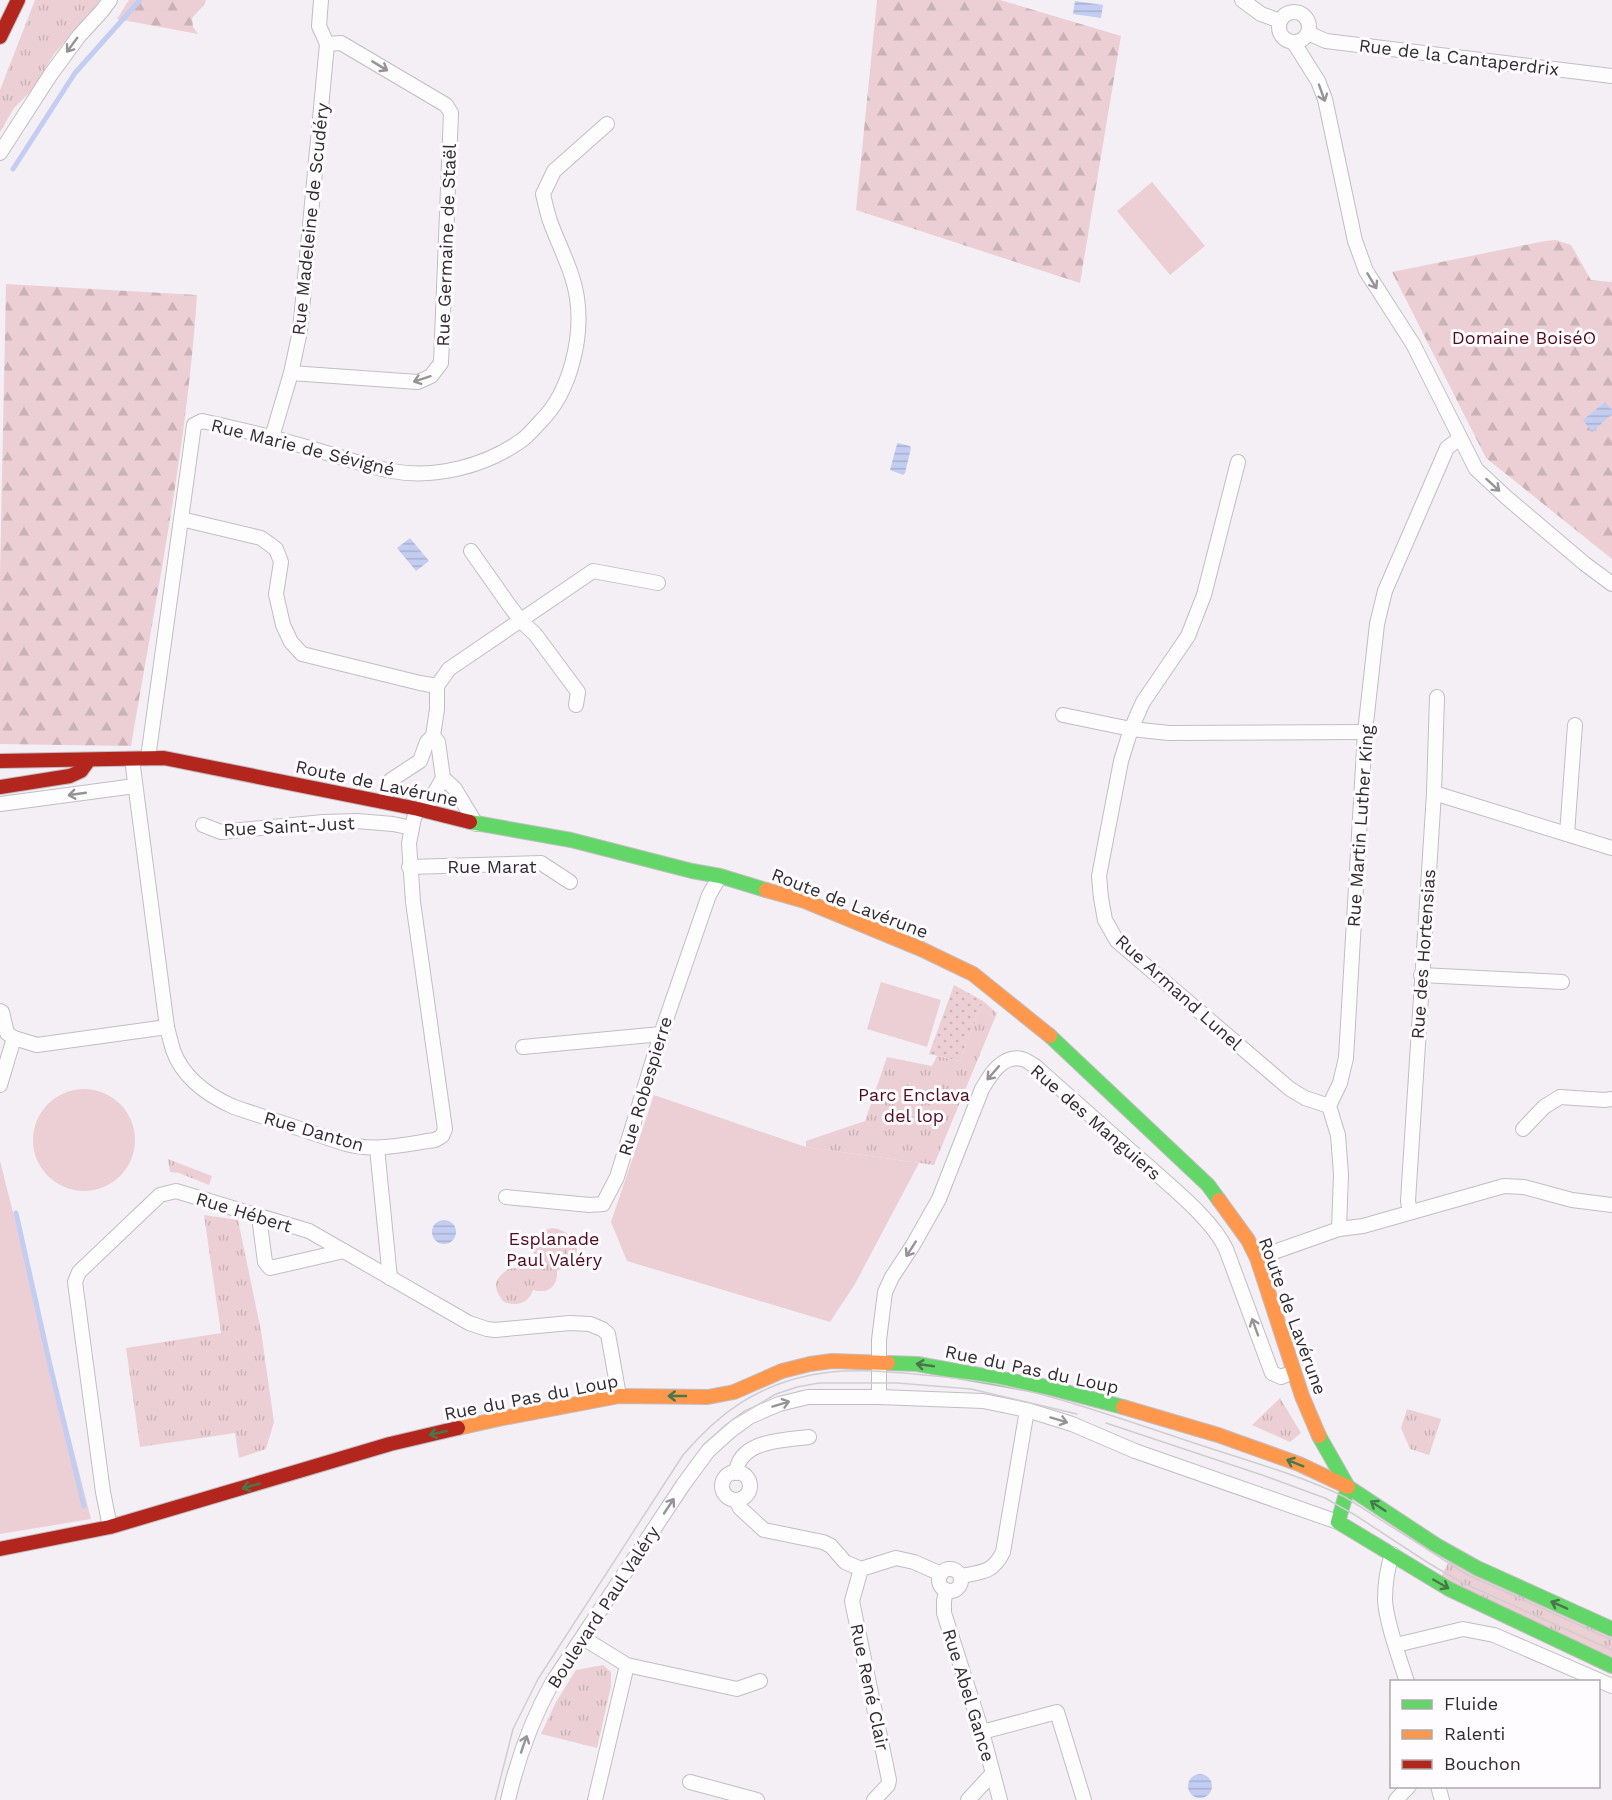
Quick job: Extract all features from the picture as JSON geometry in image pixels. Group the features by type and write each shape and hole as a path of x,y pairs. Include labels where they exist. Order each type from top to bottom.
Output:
{"street":[{"path":"0,37 18,0"},
{"path":"0,153 51,74 110,0"},
{"name":"Rue Madeleine de Scudéry","path":"272,437 291,373 300,330 327,44 319,26 321,0"},
{"path":"1242,0 1261,14 1280,21"},
{"path":"1301,6 1309,24 1308,33 1302,40 1289,42 1281,36 1278,26 1282,17 1301,6"},
{"name":"Rue de la Cantaperdrix","path":"1308,33 1326,41 1612,76"},
{"name":"Rue Germaine de Staël","path":"291,373 418,382 431,376 441,363 451,113 446,105 341,43 327,44"},
{"path":"1294,43 1318,81 1325,99 1355,241 1366,271 1413,344 1476,469 1612,585"},
{"name":"Rue Marie de Sévigné","path":"148,758 194,425 202,421 272,437 392,471 416,473 443,471 475,463 498,454 522,439 558,401 568,377 578,327 577,298 570,271 549,220 543,194 554,171 607,124"},
{"name":"Rue Martin Luther King","path":"1329,1106 1340,1083 1346,1058 1365,732 1377,624 1385,591 1447,448 1460,438"},
{"name":"Rue Armand Lunel","path":"1238,462 1204,595 1188,636 1143,702 1131,729 1121,761 1099,876 1101,898 1105,920 1117,941 1290,1089 1305,1098 1329,1106"},
{"path":"182,519 261,538 276,549 280,562 276,594 283,626 291,642 302,654 437,686"},
{"path":"471,551 521,621 535,634 578,692 576,705"},
{"path":"385,802 391,780 420,761 427,742 433,736 437,709 437,686 449,669 593,571 658,584"},
{"name":"Rue des Hortensias","path":"1410,1212 1408,1201 1434,792 1437,697"},
{"path":"1063,715 1169,734 1365,732"},
{"path":"1567,834 1575,725"},
{"path":"433,736 438,742 443,778 454,789 476,824"},
{"name":"Route de Lavérune","path":"0,761 164,758 385,802 476,824 571,840 720,876 805,901 921,949 972,974 1064,1047 1208,1185 1248,1240 1257,1258 1287,1375 1348,1487 1449,1589 1612,1665"},
{"name":"Rue Danton","path":"132,759 167,1027 174,1052 188,1075 198,1086 223,1102 357,1147 377,1148 435,1140 442,1136 445,1129 409,867 408,843 418,809"},
{"path":"0,787 70,776 81,771 88,760"},
{"path":"418,809 429,803 443,778"},
{"path":"0,804 135,786"},
{"path":"1434,792 1612,848"},
{"name":"Rue Saint-Just","path":"203,825 221,832 334,822 393,824 412,828"},
{"name":"Rue Marat","path":"409,867 541,863 570,882"},
{"name":"Rue Robespierre","path":"506,1197 591,1205 603,1204 617,1177 661,1034 709,895 720,876"},
{"path":"1421,975 1562,982"},
{"path":"0,1011 7,1033 14,1038 37,1045 167,1027"},
{"path":"523,1047 661,1034"},
{"path":"0,1085 14,1038"},
{"name":"Rue des Manguiers","path":"879,1397 882,1309 885,1292 939,1198 982,1089 991,1073 1013,1058 1023,1059 1035,1066 1186,1201 1212,1228 1226,1249 1272,1373 1287,1375"},
{"path":"1523,1129 1544,1107 1560,1097 1612,1099"},
{"path":"1329,1106 1338,1135 1339,1229"},
{"path":"377,1148 390,1278"},
{"path":"1257,1258 1339,1229 1363,1226 1504,1186 1524,1186 1572,1200 1612,1205"},
{"name":"Rue Hébert","path":"110,1527 103,1492 75,1282 79,1272 160,1195 167,1192 176,1191 309,1231 469,1323 487,1329 570,1323 590,1324 602,1329 608,1334 619,1396"},
{"path":"259,1217 265,1262 270,1268 344,1251"},
{"name":"Rue du Pas du Loup","path":"0,1548 110,1527 174,1510 390,1444 503,1418 619,1396 708,1396 734,1392 767,1377 810,1364 832,1361 917,1364 1047,1387 1229,1438 1299,1464 1348,1487"},
{"name":"Boulevard Paul Valéry","path":"508,1800 531,1722 552,1683 708,1451 749,1417 779,1404 807,1397 879,1397"},
{"path":"879,1397 983,1401 1027,1410 1072,1424 1135,1451 1338,1522 1348,1487"},
{"path":"961,1576 988,1570 998,1563 1003,1552 1027,1410"},
{"path":"736,1473 737,1465 748,1451 766,1443 808,1437"},
{"path":"736,1473 747,1478 750,1486 747,1495 736,1500 724,1493 722,1484 727,1476 736,1473"},
{"path":"736,1500 740,1508 764,1530 823,1542 831,1546 845,1562 861,1569 896,1558 914,1562 941,1574 944,1570 954,1569 961,1576"},
{"name":"Route de Lavérune","path":"1338,1522 1400,1539 1436,1545 1477,1568 1612,1629"},
{"path":"1400,1539 1388,1566 1385,1601 1406,1680"},
{"name":"Rue René Clair","path":"861,1569 852,1601 889,1780 888,1785 874,1800"},
{"name":"Rue Abel Gance","path":"941,1574 940,1583 946,1590 944,1613 982,1732 1000,1800"},
{"path":"946,1590 960,1586 961,1576"},
{"path":"1396,1645 1463,1629 1494,1635 1598,1680"},
{"path":"583,1638 627,1665 737,1689 760,1681"},
{"path":"595,1800 627,1665"},
{"path":"982,1732 1057,1712 1084,1800"},
{"path":"968,1800 992,1774"},
{"path":"690,1782 757,1800"},
{"path":"1396,1800 1407,1788"}],"green space":[{"path":"35,0 100,0 91,15 54,54 33,89 14,108 0,132 0,90"},
{"path":"129,0 206,0 192,18 193,27 198,34 117,19"},
{"path":"877,0 1000,0 1121,36 1080,283 856,210"},
{"path":"1152,182 1205,246 1170,275 1117,211"},
{"name":"Domaine BoiséO","path":"1556,240 1571,245 1591,280 1612,282 1612,559 1486,458 1392,272"},
{"path":"6,284 197,295 178,465 131,746 0,744 0,576"},
{"path":"881,982 941,1000 927,1047 867,1029"},
{"path":"954,985 983,1001 960,1061 929,1054"},
{"name":"Parc Enclava del lop","path":"983,1001 997,1013 934,1165 806,1147 806,1141 865,1121 887,1057 932,1066 937,1056 960,1061"},
{"path":"84,1089 104,1092 113,1097 127,1111 132,1120 135,1140 132,1160 127,1169 113,1183 104,1188 84,1191 64,1188 55,1183 41,1169 36,1160 33,1140 36,1120 41,1111 55,1097 64,1092"},
{"path":"654,1095 806,1147 919,1163 855,1284 830,1322 627,1261 611,1222"},
{"path":"168,1159 212,1176 209,1185 179,1173 170,1172"},
{"path":"0,1161 91,1519 0,1534"},
{"path":"204,1215 238,1220 261,1331 274,1422 266,1449 239,1458 235,1433 140,1447 126,1348 221,1333"},
{"name":"Esplanade Paul Valéry","path":"552,1228 563,1231 572,1238 577,1248 574,1259 557,1271 556,1281 551,1288 543,1291 533,1290 529,1298 522,1303 504,1302 497,1292 497,1280 510,1268 525,1269 527,1264 535,1258 535,1240 545,1230"},
{"path":"1280,1398 1301,1433 1290,1442 1252,1425"},
{"path":"1407,1409 1441,1419 1429,1455 1410,1449 1401,1428"},
{"path":"1450,1559 1612,1635 1612,1659 1441,1577"},
{"path":"603,1665 611,1672 611,1686 597,1748 541,1734 556,1702 576,1670"}],"water":[{"path":"1075,1 1103,5 1101,18 1073,14"},
{"path":"1605,402 1612,410 1612,414 1592,432 1583,420"},
{"path":"898,443 911,448 903,475 890,470"},
{"path":"410,538 429,561 416,571 397,548"},
{"path":"444,1220 452,1224 456,1232 452,1240 444,1244 436,1240 432,1232 436,1224"},
{"path":"1200,1774 1205,1775 1211,1781 1211,1791 1205,1797 1200,1798 1195,1797 1189,1791 1188,1786 1189,1781 1195,1775"}],"waterway":[{"path":"13,169 75,73 140,0"},
{"path":"16,1213 84,1506"}],"tram line":[{"path":"495,1800 513,1729 538,1679 683,1455 710,1426 740,1403 773,1386 824,1373 889,1372 996,1384 1074,1404 1274,1469 1345,1497 1466,1574 1612,1640"},
{"path":"703,1445 732,1420 776,1394 819,1383 897,1383 971,1389 1077,1414"},
{"path":"1106,1423 1325,1498 1461,1582 1612,1650"}],"traffic: fast":[{"path":"470,822 571,840 720,876 766,890"},
{"path":"1050,1036 1208,1185 1219,1200"},
{"path":"888,1363 917,1364 1047,1387 1123,1407"},
{"path":"1319,1436 1348,1487 1436,1545 1477,1568 1612,1629"},
{"path":"1348,1487 1338,1522 1449,1589 1612,1666"}],"traffic: slow":[{"path":"766,890 805,901 921,949 973,974 1050,1036"},
{"path":"1219,1200 1248,1240 1257,1258 1302,1396 1319,1436"},
{"path":"458,1428 619,1396 708,1397 734,1392 782,1371 810,1364 832,1361 888,1363"},
{"path":"1123,1407 1218,1435 1299,1464 1348,1487"}],"traffic: jam":[{"path":"0,37 18,0"},
{"path":"0,761 164,758 418,809 470,822"},
{"path":"0,787 70,776 81,771 89,760"},
{"path":"0,1549 110,1527 390,1444 458,1428"}]}
